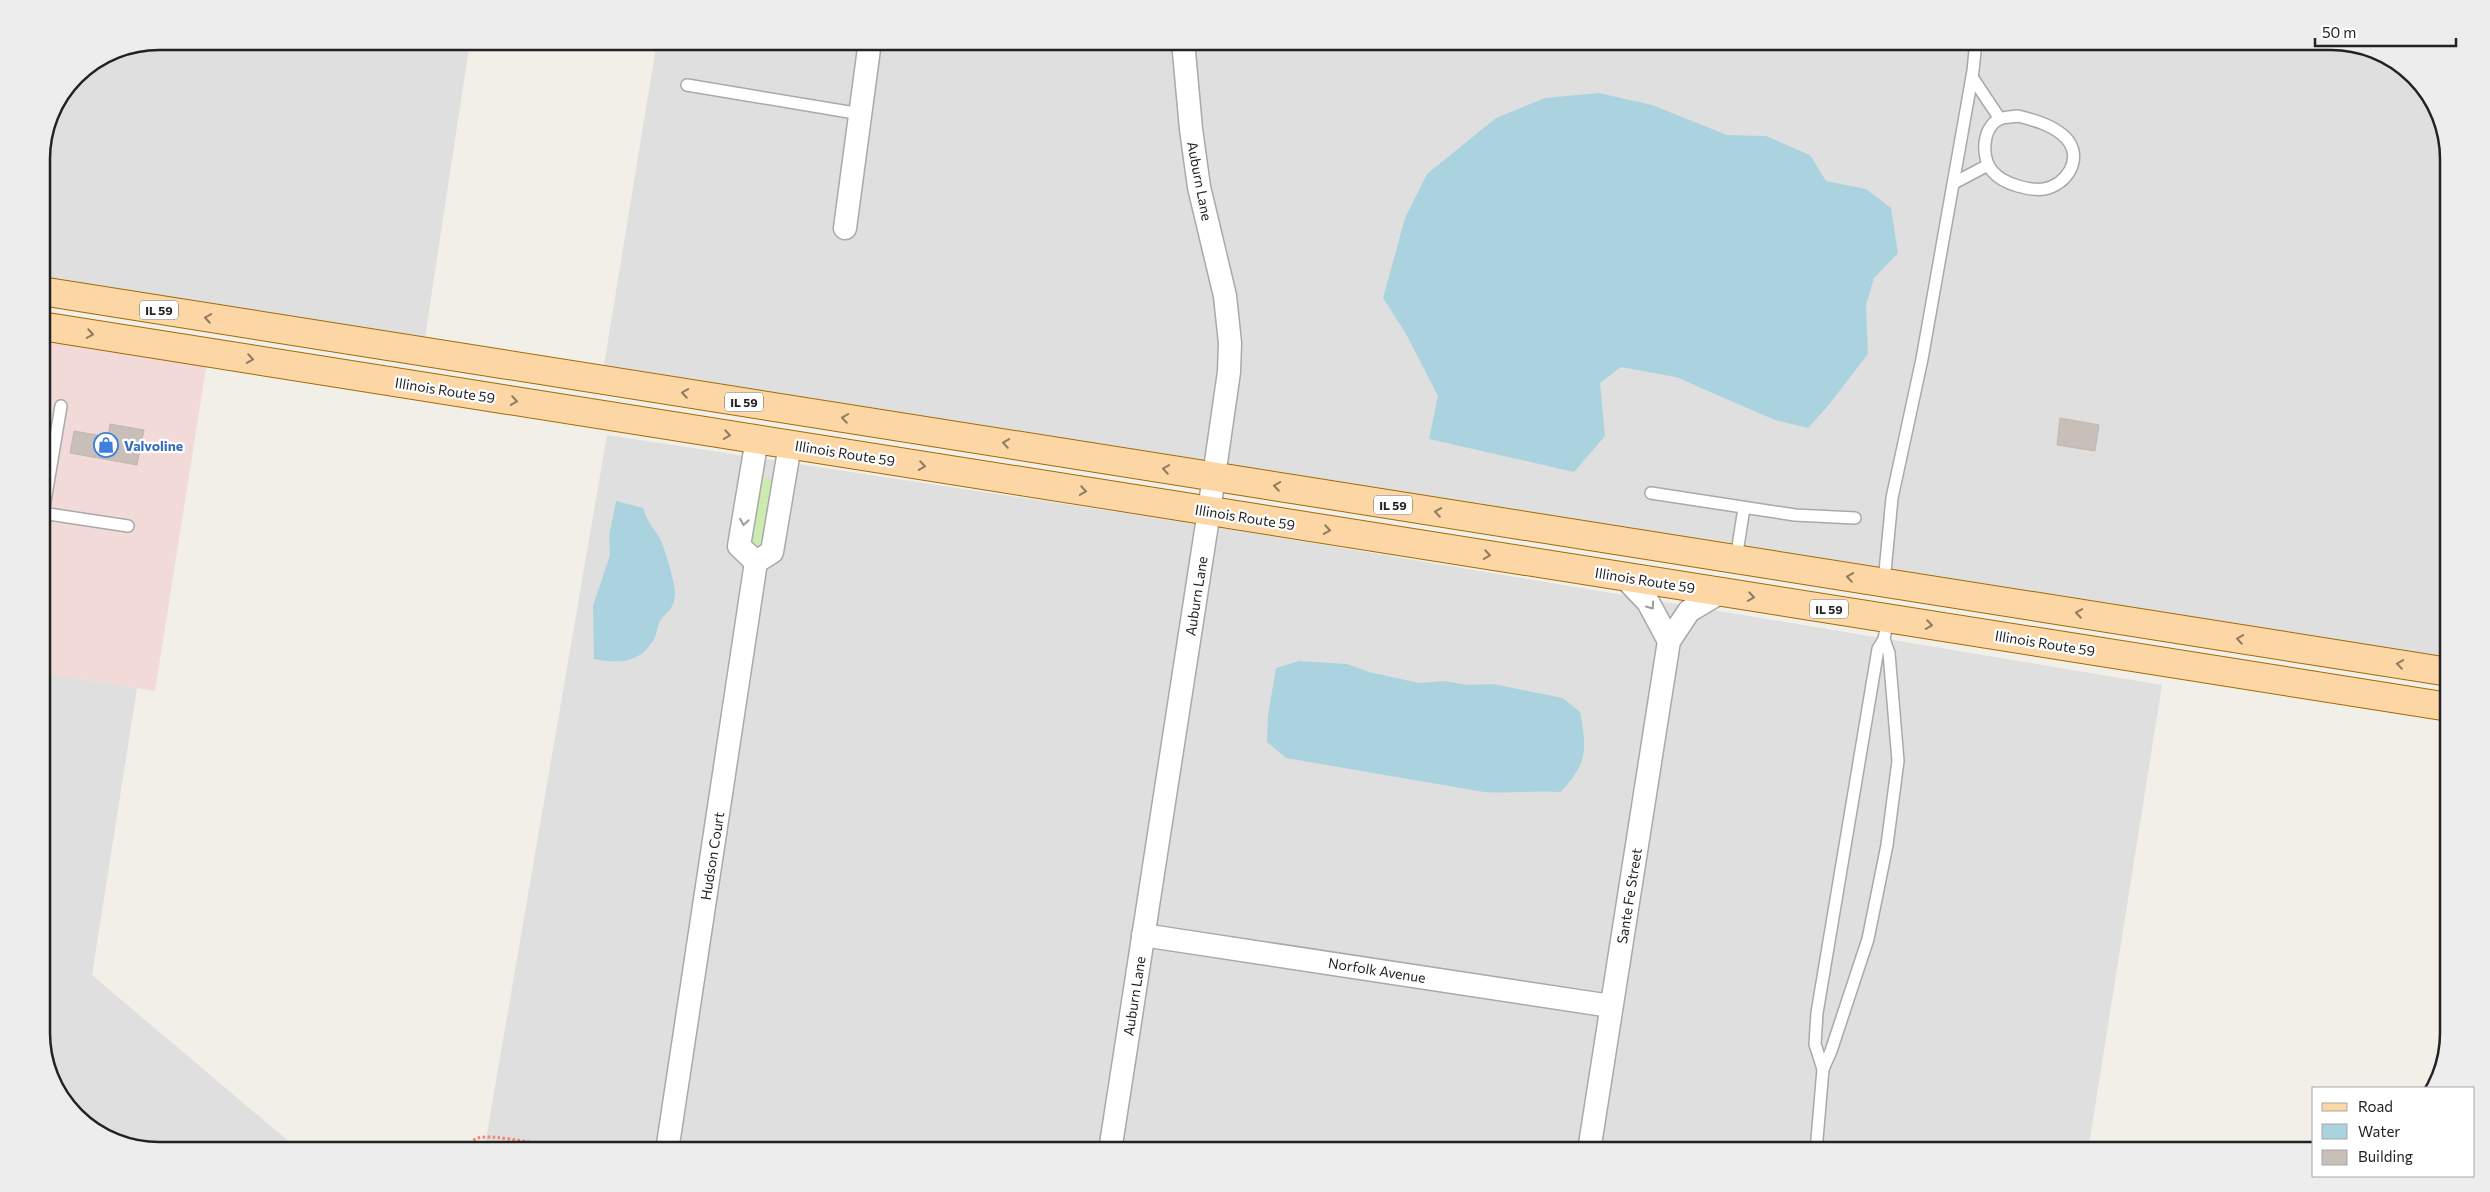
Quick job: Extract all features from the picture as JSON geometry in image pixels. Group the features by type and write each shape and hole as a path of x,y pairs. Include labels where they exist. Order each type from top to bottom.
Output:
{"main road":[{"name":"IL 59","path":"50,292 2440,671"},
{"name":"Illinois Route 59","path":"50,327 1722,592 1886,628 2440,706"}],"street":[{"path":"845,228 869,50"},
{"name":"Auburn Lane","path":"1111,1142 1229,372 1229,326 1225,296 1199,187 1190,129 1184,50"},
{"path":"757,440 740,546 756,562 772,552 790,445"},
{"name":"Hudson Court","path":"668,1142 756,562"},
{"path":"1624,577 1648,602 1669,641"},
{"name":"Sante Fe Street","path":"1590,1142 1669,641 1689,611 1722,592"},
{"name":"Norfolk Avenue","path":"1143,935 1611,1006"}],"lane":[{"path":"1884,582 1892,498 1922,358 1954,184 1975,50"},
{"path":"1972,77 2000,119"},
{"path":"687,85 860,114"},
{"path":"2018,116 2050,126 2066,138 2072,150 2072,167 2066,178 2054,187 2040,190 2008,182 1995,174 1988,165 1986,136 1991,126 2000,119 2018,116"},
{"path":"1954,184 1988,165"},
{"path":"50,468 61,406"},
{"path":"1650,493 1744,508 1855,518"},
{"path":"1736,559 1744,508"},
{"path":"50,514 128,526"},
{"path":"1822,1069 1831,1051 1868,939 1878,892 1895,788 1898,761 1890,653 1886,628"},
{"path":"1817,1142 1822,1069 1815,1044 1818,1013 1878,650 1886,628"}],"path":[{"path":"472,1142 478,1138 519,1142"}],"shaded area":[{"path":"469,50 424,344 50,286 50,152 56,124 68,99 82,82 99,68 117,58 145,51"},
{"path":"656,50 2331,50 2352,52 2373,58 2403,77 2413,87 2429,111 2438,138 2440,152 2440,660 604,365"},
{"path":"50,337 207,362 155,691 50,674"},
{"path":"607,435 1222,528 2162,685 2089,1142 486,1142"},
{"path":"50,674 137,688 92,975 289,1142 159,1142 138,1140 117,1134 87,1115 77,1105 61,1081 52,1054 50,1040"}],"green space":[{"path":"764,478 770,479 774,484 764,544 756,548 750,544 760,481"}],"water":[{"path":"1599,93 1652,105 1727,135 1766,136 1810,155 1826,181 1866,189 1891,208 1898,253 1874,278 1866,305 1868,354 1827,407 1808,428 1775,420 1676,377 1621,367 1600,383 1605,436 1574,472 1429,439 1438,396 1406,334 1383,298 1405,218 1427,174 1496,118 1545,98"},
{"path":"616,501 643,508 664,548 675,587 675,598 672,606 660,621 655,637 643,653 628,660 612,661 594,659 593,606 610,555 609,536"},
{"path":"1299,661 1347,664 1369,672 1419,683 1444,681 1468,685 1493,684 1563,698 1580,712 1584,736 1581,764 1570,782 1561,792 1484,792 1286,758 1267,742 1268,715 1276,668"}],"building":[{"path":"2060,418 2099,425 2095,451 2057,445"},
{"name":"Valvoline","path":"110,424 144,430 137,465 70,453 74,431 108,437"}],"place":[{"name":"Valvoline","path":"106,445"}]}
